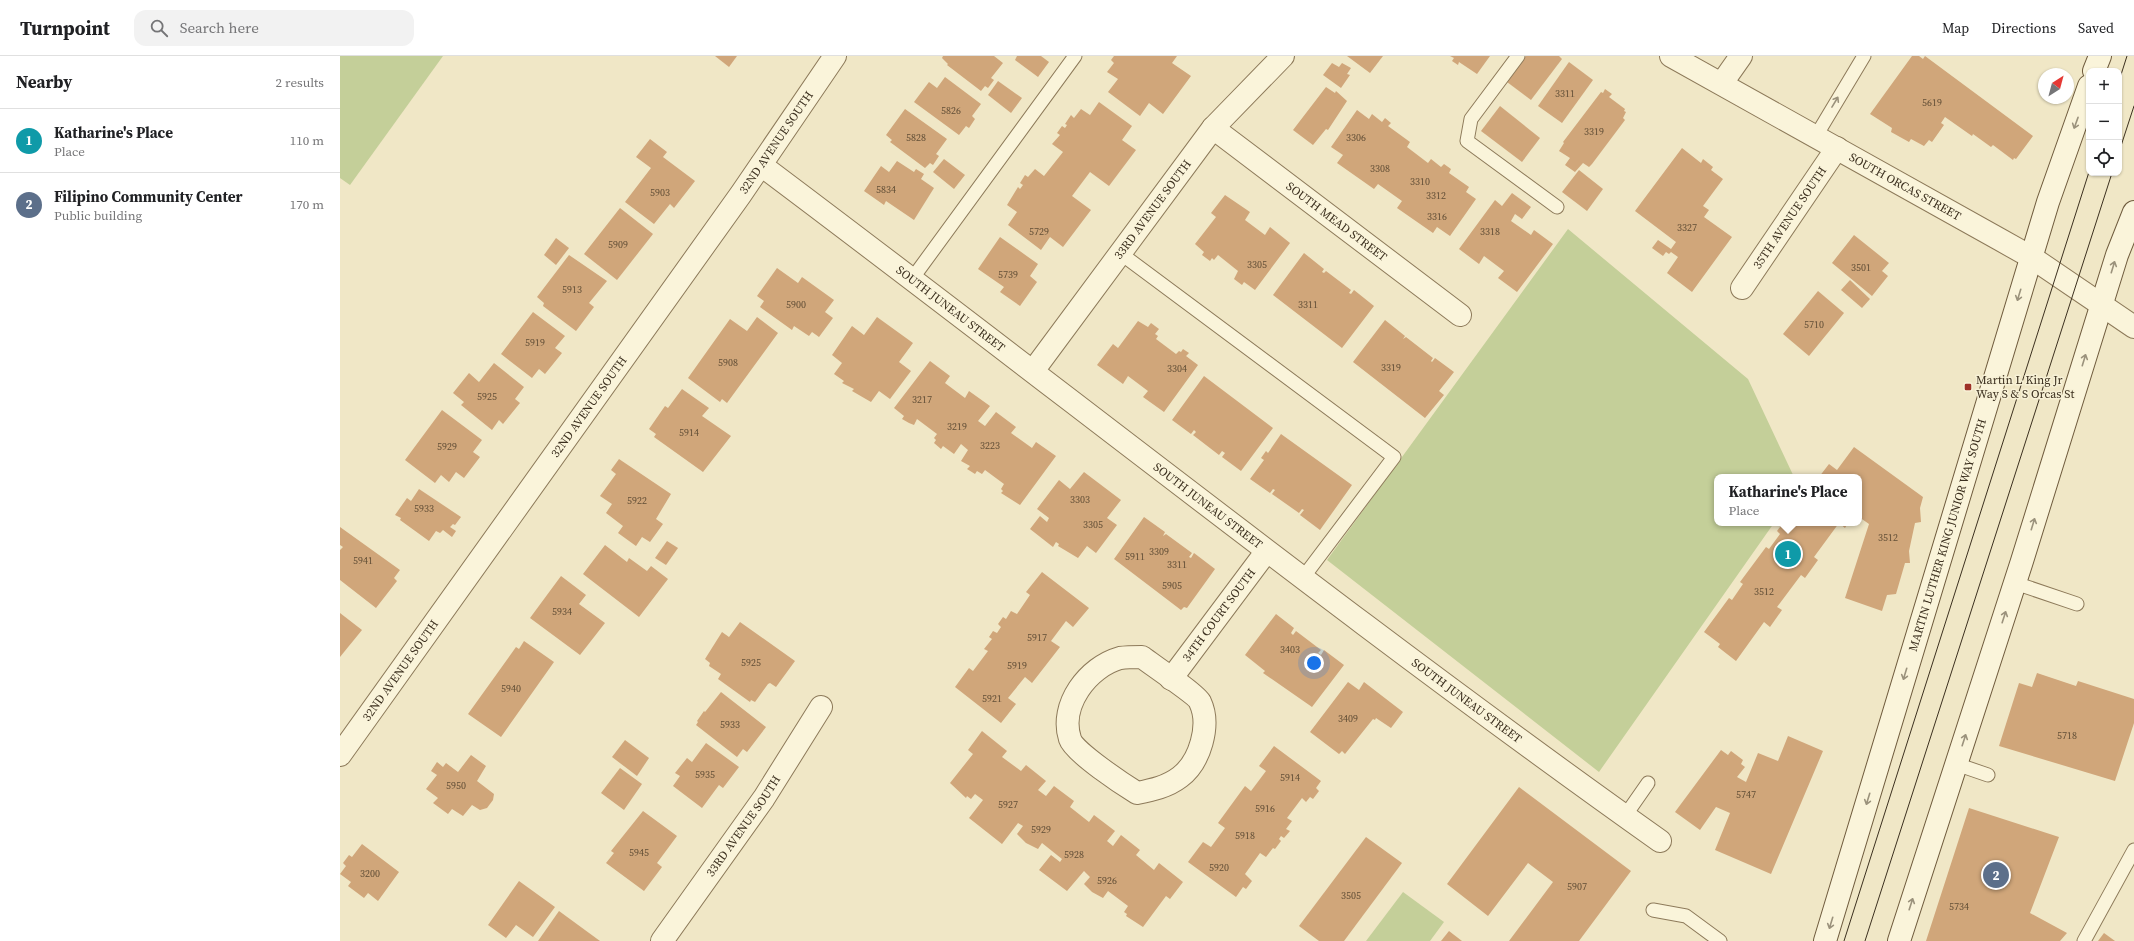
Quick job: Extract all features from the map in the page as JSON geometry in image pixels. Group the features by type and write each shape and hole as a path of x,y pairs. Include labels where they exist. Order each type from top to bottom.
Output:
{"street":[{"name":"32ND AVENUE SOUTH","path":"340,755 761,165 835,56"},
{"name":"33RD AVENUE SOUTH","path":"1033,370 1213,128 1282,56"},
{"name":"SOUTH ORCAS STREET","path":"1671,56 1722,83 2031,258 2134,327"},
{"path":"1722,83 1741,56"},
{"path":"2095,68 2100,56"},
{"name":"MARTIN LUTHER KING JUNIOR WAY SOUTH","path":"1825,941 2048,202 2086,94"},
{"name":"SOUTH MEAD STREET","path":"1213,128 1460,315"},
{"name":"35TH AVENUE SOUTH","path":"1742,288 1837,148"},
{"name":"SOUTH JUNEAU STREET","path":"761,165 1033,370 1266,552 1660,841"},
{"path":"1899,941 2015,583 2117,254 2133,219"},
{"name":"34TH COURT SOUTH","path":"1171,679 1266,552"},
{"path":"1142,657 1171,679 1199,700 1203,713 1203,736 1195,758 1180,777 1160,788 1137,793 1078,750 1070,740 1069,719 1074,698 1085,680 1101,666 1121,658 1142,657"},
{"name":"33RD AVENUE SOUTH","path":"662,941 764,798 821,707"}],"lane":[{"path":"912,279 1075,56"},
{"path":"1518,56 1471,119 1466,141 1558,208"},
{"path":"1816,136 1864,56"},
{"path":"1120,253 1394,457 1302,579"},
{"path":"2015,583 2077,604"},
{"path":"1956,764 1988,775"},
{"path":"1625,816 1648,784"},
{"path":"2084,941 2134,850"},
{"path":"1653,910 1686,916 1720,941"}],"green space":[{"path":"340,56 443,56 350,185 340,178"},
{"path":"1568,229 1748,379 1793,474 1714,474 1714,526 1772,526 1599,772 1327,560"},
{"path":"1403,892 1444,922 1430,941 1366,941"}],"building":[{"path":"715,56 737,56 729,67"},
{"path":"943,56 994,56 1003,63 991,78 994,80 988,88 985,86 981,91 947,65 948,64 942,58"},
{"path":"1017,56 1041,56 1049,62 1038,77 1015,60"},
{"path":"1114,56 1177,56 1172,63 1191,76 1163,114 1149,103 1140,116 1108,92 1118,79 1107,72 1114,63 1111,60"},
{"path":"1347,56 1383,56 1370,73"},
{"path":"1450,56 1490,56 1477,74 1459,62 1458,65 1452,61 1454,58"},
{"path":"1526,56 1559,56 1562,59 1531,100 1507,82"},
{"path":"1912,56 1919,56 1923,59 1925,56 2033,136 2016,159 2014,158 2013,160 1993,145 1991,147 1973,134 1972,136 1945,117 1941,123 1944,125 1932,142 1929,140 1924,146 1911,139 1909,142 1891,132 1892,128 1870,114"},
{"path":"1569,62 1593,80 1562,123 1538,106"},
{"path":"1332,63 1339,67 1342,63 1351,68 1347,74 1350,75 1341,88 1323,75"},
{"path":"945,77 981,104 972,116 975,119 969,128 966,126 959,135 914,102 929,82 937,88"},
{"path":"998,81 1022,98 1011,113 988,95"},
{"path":"1326,87 1335,93 1336,91 1347,101 1328,130 1326,129 1313,145 1293,130"},
{"path":"1605,89 1612,94 1609,97 1625,109 1624,111 1626,112 1623,118 1625,120 1592,164 1589,167 1583,163 1575,172 1565,165 1570,158 1559,151 1564,143 1563,142 1601,92 1603,93"},
{"path":"1099,102 1132,126 1122,140 1136,150 1109,186 1090,172 1072,196 1091,210 1063,247 1050,237 1041,250 1008,225 1017,212 1007,205 1018,187 1020,189 1023,185 1020,183 1025,175 1028,177 1035,169 1044,176 1063,152 1052,144 1060,135 1057,133 1062,126 1065,128 1067,125 1065,124 1071,115 1074,118 1081,109 1090,115"},
{"path":"1500,106 1540,138 1522,162 1481,131"},
{"path":"905,109 947,139 936,154 939,156 933,165 930,163 925,168 890,142 892,140 886,135"},
{"path":"1357,110 1369,119 1372,114 1382,122 1385,118 1391,123 1388,126 1410,142 1407,147 1428,163 1431,159 1441,167 1444,164 1451,169 1449,173 1469,187 1466,192 1476,199 1450,236 1437,227 1433,233 1397,208 1402,201 1378,184 1374,189 1337,163 1343,155 1331,147"},
{"path":"650,139 667,152 663,157 695,181 674,208 670,204 654,224 625,202 651,168 636,157"},
{"path":"1682,148 1701,163 1703,159 1713,167 1711,170 1723,179 1703,206 1709,210 1704,217 1732,237 1692,292 1667,273 1678,257 1671,252 1669,254 1666,252 1663,256 1652,248 1658,240 1671,249 1676,242 1635,211"},
{"path":"944,159 965,175 954,189 933,172"},
{"path":"897,161 914,172 916,169 924,174 921,179 934,188 914,220 886,201 884,205 864,191 881,166 889,172"},
{"path":"1579,170 1603,189 1587,211 1562,192"},
{"path":"1512,193 1531,207 1522,219 1515,214 1511,221 1531,235 1534,230 1553,244 1517,292 1498,278 1504,271 1484,256 1479,264 1459,249 1495,200 1502,206"},
{"path":"1225,195 1250,212 1245,220 1265,235 1270,227 1290,243 1255,290 1244,282 1242,285 1234,279 1238,271 1218,255 1214,260 1212,258 1210,261 1202,255 1204,252 1195,244 1216,217 1211,213"},
{"path":"620,208 653,234 617,280 584,254"},
{"path":"1854,235 1889,263 1882,271 1888,276 1872,296 1832,263"},
{"path":"1000,237 1038,264 1030,276 1037,282 1020,306 1000,292 1004,287 978,269"},
{"path":"556,238 569,248 556,265 544,255"},
{"path":"1304,253 1324,269 1322,272 1324,273 1326,271 1351,290 1349,293 1351,294 1354,290 1374,306 1342,348 1273,295"},
{"path":"569,255 607,281 589,303 594,307 576,331 543,306 544,303 537,297"},
{"path":"777,268 798,283 802,277 834,300 825,312 833,318 819,337 812,332 809,336 794,326 792,330 760,307 764,301 757,296"},
{"path":"1850,280 1870,299 1862,308 1841,290"},
{"path":"1818,291 1844,313 1809,356 1783,334"},
{"path":"533,312 565,336 555,348 562,353 545,374 539,369 532,378 501,354"},
{"path":"757,317 778,333 727,403 722,399 720,402 688,378 730,319 747,331"},
{"path":"877,317 913,343 899,362 911,371 890,399 879,391 871,402 852,391 854,389 842,383 844,381 834,374 842,363 832,355 852,326 864,335"},
{"path":"1385,320 1405,336 1403,339 1406,337 1433,358 1431,361 1432,362 1435,358 1454,372 1439,391 1444,395 1425,418 1353,362"},
{"path":"1138,321 1148,327 1151,323 1159,329 1155,334 1158,336 1156,339 1176,354 1179,351 1181,352 1183,349 1189,353 1186,356 1198,365 1164,412 1143,397 1148,391 1128,376 1123,384 1097,365 1113,344 1118,348"},
{"path":"930,361 950,376 945,383 965,398 969,391 990,406 978,421 985,426 996,412 1016,427 1011,433 1032,448 1036,442 1056,456 1020,505 1001,493 1003,491 1001,489 1004,484 985,470 982,474 977,471 975,474 967,469 970,466 961,461 968,450 961,444 954,454 943,446 941,449 934,443 936,440 934,438 937,434 917,419 914,425 902,419 904,416 894,408"},
{"path":"494,363 524,387 515,399 520,403 503,424 499,420 492,430 461,405 464,402 453,393 469,373 479,382"},
{"path":"1204,376 1273,428 1241,471 1222,457 1225,453 1222,451 1219,455 1193,435 1196,432 1194,430 1191,434 1172,420"},
{"path":"682,389 709,408 702,416 731,436 703,472 654,437 656,434 649,429 665,406 668,408"},
{"path":"442,410 482,440 473,452 480,457 464,478 456,472 449,482 441,475 435,483 405,460"},
{"path":"1281,434 1352,485 1320,530 1300,515 1304,510 1302,509 1299,513 1272,494 1275,490 1273,489 1270,493 1250,479 1264,460 1261,458 1266,451 1268,453"},
{"path":"1854,447 1923,497 1920,508 1921,522 1915,523 1909,551 1910,563 1905,563 1896,594 1887,595 1882,611 1845,598 1869,524 1862,519 1862,474 1821,474 1829,464 1837,470"},
{"path":"619,459 671,494 656,519 663,524 650,542 642,537 636,546 618,533 623,526 606,513 612,504 600,496 616,474 611,470"},
{"path":"1084,472 1121,500 1107,518 1117,525 1096,553 1087,546 1078,558 1058,546 1059,544 1056,542 1053,547 1030,529 1040,516 1047,522 1049,518 1037,509 1059,480 1070,489"},
{"path":"419,489 461,517 455,525 453,524 450,527 456,531 452,537 443,530 440,533 436,531 429,541 400,520 401,518 395,515 407,498 411,501"},
{"path":"1144,517 1165,532 1163,536 1166,534 1192,553 1189,557 1191,558 1194,553 1215,569 1187,608 1184,607 1181,610 1114,559"},
{"path":"1781,526 1837,526 1814,557 1818,560 1805,578 1801,575 1777,607 1782,610 1770,627 1764,622 1736,661 1718,647 1720,644 1704,632 1729,598 1732,600 1743,584 1740,582 1766,547 1769,549 1780,534 1777,531"},
{"path":"340,527 400,570 394,578 397,581 376,608 340,580 340,550 343,547 340,545"},
{"path":"667,541 678,548 666,565 655,558"},
{"path":"605,545 627,562 629,558 647,571 651,566 668,579 639,617 583,574"},
{"path":"1042,572 1089,608 1073,627 1066,621 1051,641 1060,647 1032,683 1025,677 1008,698 1016,704 1001,723 955,687 969,668 973,671 988,651 984,649 992,639 989,637 993,631 997,633 1001,627 998,624 1003,617 1006,619 1011,611 1017,614 1030,595 1026,592"},
{"path":"561,576 586,595 579,604 605,623 580,655 530,618"},
{"path":"340,613 362,630 340,657"},
{"path":"1276,614 1294,628 1291,633 1293,635 1296,631 1321,650 1318,653 1321,655 1324,650 1344,665 1312,707 1263,673 1265,671 1245,655"},
{"path":"740,622 795,661 776,687 770,683 768,684 755,702 751,700 750,702 718,679 721,674 709,666 710,663 705,659 722,632 729,637"},
{"path":"524,641 554,662 501,737 468,714 516,647 519,649"},
{"path":"2037,673 2076,686 2078,681 2134,699 2134,723 2115,781 1999,746 2019,683 2032,687"},
{"path":"1348,682 1359,690 1364,682 1403,712 1391,728 1376,718 1375,720 1373,719 1345,754 1342,751 1339,754 1310,732"},
{"path":"721,692 766,727 747,752 743,749 737,757 696,725 704,711 705,712"},
{"path":"982,731 1007,751 1002,757 1021,771 1026,765 1046,781 1038,790 1046,796 1054,786 1074,801 1070,807 1089,822 1094,815 1115,831 1107,841 1113,846 1121,835 1140,850 1136,855 1154,870 1159,863 1183,882 1170,899 1166,896 1143,927 1126,916 1127,914 1124,912 1128,906 1108,891 1103,898 1092,892 1084,884 1090,877 1084,871 1067,891 1039,870 1051,855 1060,862 1062,859 1042,843 1038,849 1026,843 1017,834 1023,826 1018,823 1002,844 969,818 983,800 975,794 971,799 967,796 966,798 950,783 973,754 968,750"},
{"path":"1788,736 1823,751 1771,874 1715,850 1730,813 1716,807 1700,830 1675,812 1721,750 1728,755 1731,751 1743,760 1741,764 1745,767 1737,777 1746,782 1758,753 1778,761"},
{"path":"625,740 649,758 637,776 612,757"},
{"path":"706,743 739,767 723,788 719,785 702,808 673,786 680,776 675,773 687,758 692,762"},
{"path":"1274,746 1321,781 1316,788 1319,791 1313,799 1310,797 1306,802 1302,798 1287,818 1292,821 1286,829 1290,831 1284,838 1281,836 1279,839 1281,841 1266,857 1260,853 1245,874 1252,881 1246,889 1243,887 1236,897 1188,862 1203,842 1211,847 1225,828 1218,823 1245,786 1251,791 1266,771 1259,766"},
{"path":"471,755 486,766 477,781 494,794 493,800 487,808 480,810 472,805 463,816 452,809 448,814 433,803 438,798 426,789 437,775 431,771 437,762 443,767 446,763 458,772"},
{"path":"620,768 642,784 624,810 601,793"},
{"path":"1519,787 1631,871 1579,941 1509,941 1553,882 1528,863 1488,916 1447,884"},
{"path":"1969,808 2059,837 2030,913 2067,933 2060,941 1926,941"},
{"path":"643,811 677,836 657,863 662,867 644,891 606,863 614,853 611,851"},
{"path":"1366,837 1402,863 1344,941 1319,941 1299,926"},
{"path":"362,844 399,872 378,901 368,893 364,898 348,886 351,882 340,874 346,866 343,863 349,855 352,857"},
{"path":"519,881 555,907 533,937 516,925 506,938 488,925"},
{"path":"559,911 600,941 538,941"},
{"path":"1449,931 1462,941 1441,941"},
{"path":"2104,933 2115,941 2098,941"}],"tram line":[{"path":"2122,72 2127,56"},
{"path":"2122,143 2134,106"},
{"path":"1844,941 2088,176"},
{"path":"1865,941 2111,176"}],"place":[{"name":"Martin L King Jr Way S & S Orcas St","path":"1968,387"},
{"name":"Katharine's Place","path":"1788,554"},
{"name":"Filipino Community Center","path":"1996,875"}]}
